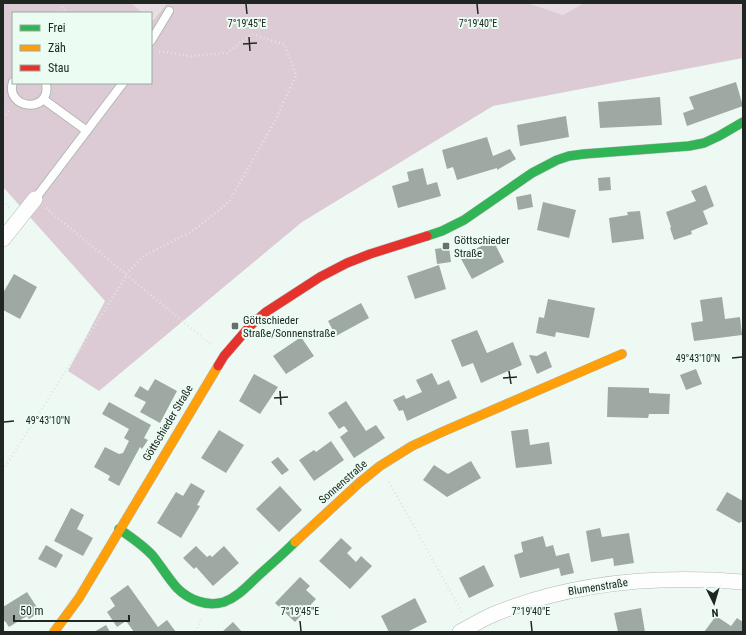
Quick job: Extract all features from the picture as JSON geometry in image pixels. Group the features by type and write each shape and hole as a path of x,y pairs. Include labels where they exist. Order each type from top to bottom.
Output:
{"street":[{"name":"Göttschieder Straße","path":"54,632 79,598 224,356 250,326 266,312 320,277 347,263 442,231 464,220 532,173 557,160 569,156 584,154 689,146 704,143 743,122"},
{"path":"3,239 35,199"},
{"name":"Sonnenstraße","path":"119,530 144,547 153,556 173,583 189,598 206,604 219,603 228,600 244,589 353,488 380,466 412,446 622,354"},
{"name":"Blumenstraße","path":"465,629 491,616 517,606 549,596 591,586 661,579 743,582"}],"lane":[{"path":"152,39 169,11"},
{"path":"13,84 12,91 14,96 18,101 28,105 34,105 43,98 46,93 46,84"},
{"path":"35,199 122,84"},
{"path":"43,98 87,131"}],"path":[{"path":"60,3 65,12"},
{"path":"3,470 127,275 142,257 194,230 229,202 276,119 296,75 285,45 252,34 227,53 191,56 152,50"},
{"path":"35,199 224,356"},
{"path":"3,201 7,205"},
{"path":"380,466 465,629"}],"shaded area":[{"path":"3,3 131,3 142,12 12,12 12,84 152,84 152,20 167,3 528,3 563,15 584,3 743,3 743,58 493,106 302,222 99,391 68,371 105,301 3,187"},
{"path":"131,3 167,3 152,20 152,12 142,12"},
{"path":"528,3 584,3 563,15"}],"building":[{"path":"736,82 743,106 687,126 683,113 694,109 689,97"},
{"path":"660,97 662,125 600,128 598,102"},
{"path":"566,116 569,137 520,146 517,125"},
{"path":"487,137 493,156 510,149 516,159 497,170 497,168 457,180 453,167 447,169 442,150"},
{"path":"423,168 427,185 437,182 441,196 398,208 392,186 409,181 407,172"},
{"path":"610,177 611,190 599,191 598,178"},
{"path":"706,185 714,206 703,211 708,224 691,231 692,234 674,240 666,212 696,201 691,191"},
{"path":"531,194 533,207 518,210 516,197"},
{"path":"543,202 576,210 569,238 537,230"},
{"path":"640,211 644,239 612,243 609,218 628,215 627,212"},
{"path":"493,240 504,262 472,279 460,257"},
{"path":"449,247 451,262 437,264 435,249"},
{"path":"439,265 446,289 415,299 407,276"},
{"path":"14,274 37,287 20,319 3,310 3,293"},
{"path":"722,297 725,319 740,317 742,335 694,341 691,323 703,321 700,300"},
{"path":"548,299 595,308 589,338 556,332 555,337 536,333 539,317 544,318"},
{"path":"361,303 369,318 336,336 328,321"},
{"path":"477,330 487,353 513,342 522,365 481,383 473,363 462,367 451,340"},
{"path":"301,337 314,356 286,374 273,356"},
{"path":"546,351 552,367 537,374 529,355 537,356"},
{"path":"696,369 702,384 686,390 680,375"},
{"path":"432,373 438,385 449,380 457,398 407,421 403,410 399,411 393,400 404,395 406,399 422,392 416,380"},
{"path":"254,374 278,387 260,414 239,401"},
{"path":"155,379 177,391 160,423 140,412 146,402 134,396 140,386 148,391"},
{"path":"608,387 649,388 649,393 670,394 669,414 649,414 648,418 607,417"},
{"path":"346,401 366,431 376,425 385,438 354,458 340,437 348,431 344,426 339,429 328,413"},
{"path":"109,402 151,425 144,438 148,440 142,449 140,447 119,486 108,480 110,476 94,467 105,447 119,454 123,453 129,441 124,438 129,429 102,414"},
{"path":"528,429 530,445 549,442 552,464 516,468 511,431"},
{"path":"219,430 244,445 226,473 201,458"},
{"path":"331,441 344,460 314,481 299,460 314,450 316,452"},
{"path":"278,457 289,470 282,475 271,462"},
{"path":"471,461 481,478 447,497 423,480 434,465 448,474"},
{"path":"191,483 205,491 197,505 200,506 181,538 157,523 176,492 183,496"},
{"path":"280,486 302,510 279,532 256,509"},
{"path":"727,492 743,501 743,521 739,523 716,510"},
{"path":"71,508 84,515 77,529 93,538 83,556 54,541"},
{"path":"600,528 602,537 629,533 634,563 614,566 613,558 591,562 586,531"},
{"path":"543,536 546,547 553,545 556,556 569,553 574,573 561,576 559,568 520,578 514,555 523,552 521,542"},
{"path":"341,538 352,548 347,553 356,562 361,556 372,566 350,589 319,561"},
{"path":"46,545 63,555 56,568 38,559"},
{"path":"196,546 207,557 210,555 212,557 224,546 239,563 213,586 196,567 194,569 183,558"},
{"path":"484,565 494,586 469,598 459,578"},
{"path":"300,577 310,586 306,590 316,599 295,622 275,603"},
{"path":"128,585 158,627 167,620 176,632 134,632 126,621 117,627 107,612 115,606 110,598"},
{"path":"27,592 40,612 29,619 27,616 9,627 5,621 3,622 3,607"},
{"path":"415,598 427,622 407,632 389,632 381,616"},
{"path":"641,608 645,632 618,632 614,613"},
{"path":"716,616 731,626 737,618 743,622 743,632 704,632"},
{"path":"233,622 242,632 222,632"},
{"path":"106,625 110,632 94,632 99,629"}],"traffic: fast":[{"path":"427,236 442,231 464,220 532,173 557,160 569,156 584,154 689,146 704,143 743,122"},
{"path":"119,529 137,541 149,552 177,588 193,599 211,604 224,602 238,594 295,542"}],"traffic: slow":[{"path":"295,542 359,483 380,466 412,446 622,354"},
{"path":"54,632 79,598 218,366"}],"traffic: jam":[{"path":"218,366 224,356 250,326 266,312 320,277 347,263 370,254 427,236"}],"place":[{"name":"Göttschieder Straße","path":"446,246"},
{"name":"Göttschieder Straße/Sonnenstraße","path":"235,326"}]}
